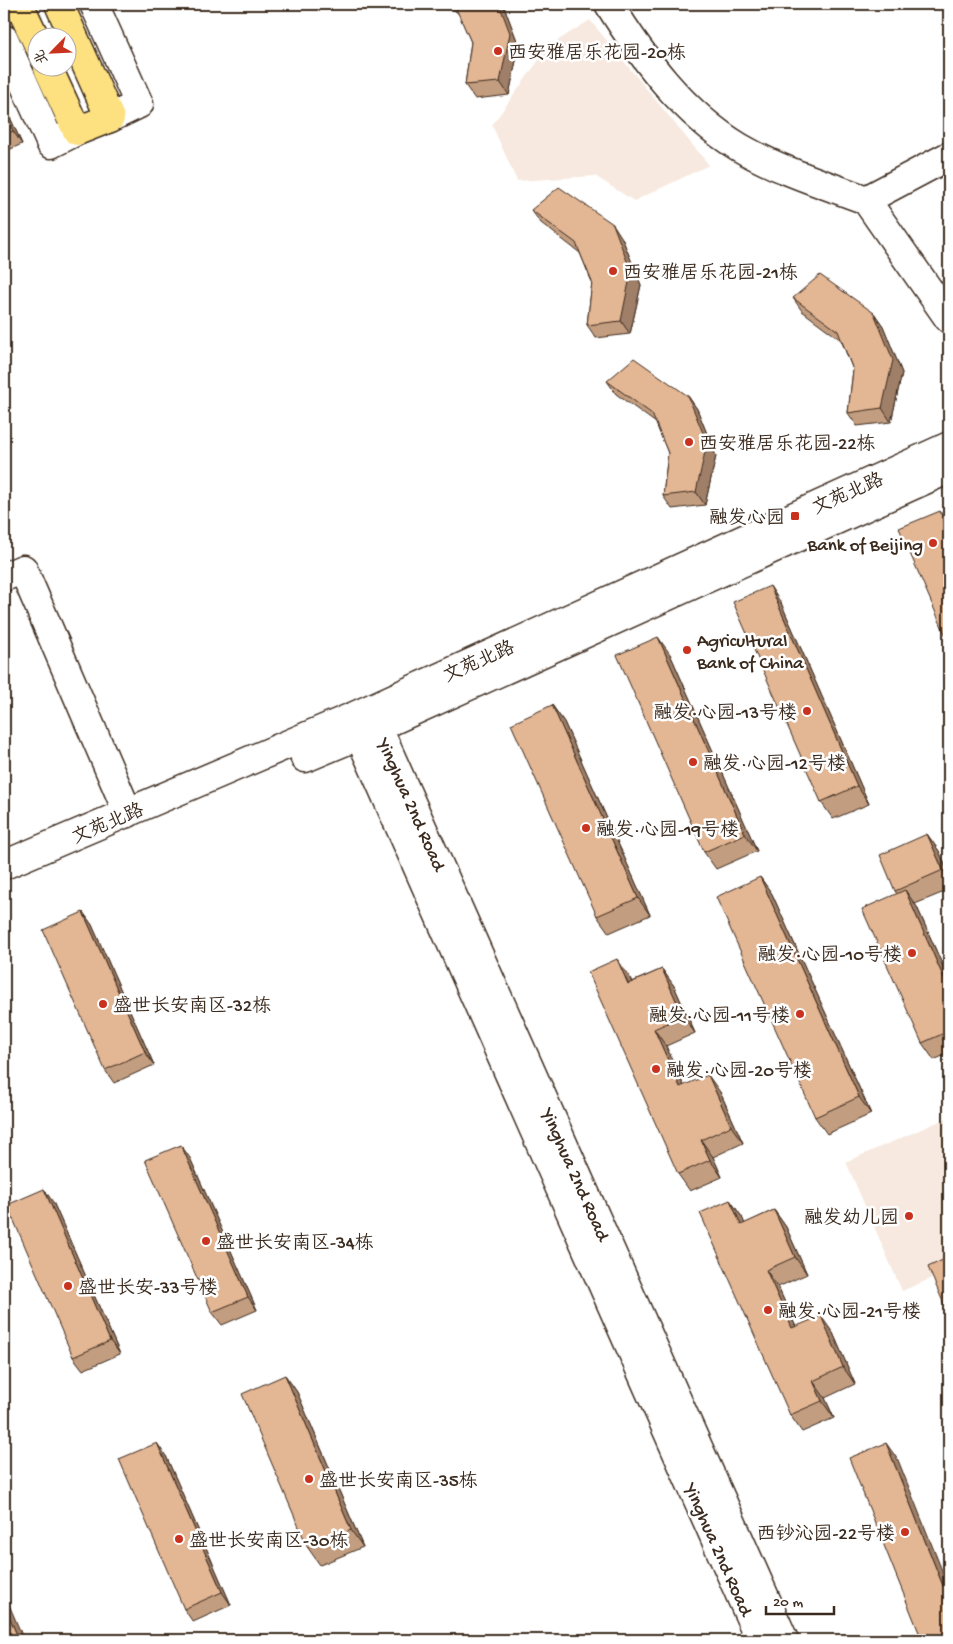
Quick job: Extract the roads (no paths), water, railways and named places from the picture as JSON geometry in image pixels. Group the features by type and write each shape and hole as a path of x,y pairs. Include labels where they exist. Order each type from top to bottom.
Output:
{"main road":[{"path":"19,4 30,28"},
{"path":"53,78 77,131 110,118 59,4"}],"street":[{"path":"94,4 139,104 110,118"},
{"path":"609,4 652,68 692,112 739,147 776,165 866,200 949,319"},
{"path":"4,39 51,144 77,131"},
{"path":"866,200 949,156"},
{"name":"文苑北路","path":"4,865 128,813 365,722 949,446"},
{"name":"文苑北路","path":"4,884 365,722 949,469"},
{"path":"4,577 23,569 128,813"},
{"name":"Yinghua 2nd Road","path":"365,722 760,1640"},
{"name":"Yinghua 2nd Road","path":"365,722 784,1640"}],"place":[{"name":"西安雅居乐花园-20栋","path":"498,51"},
{"name":"西安雅居乐花园-21栋","path":"613,271"},
{"name":"西安雅居乐花园-22栋","path":"689,442"},
{"name":"融发心园","path":"795,516"},
{"name":"Bank of Beijing","path":"933,543"},
{"name":"Agricultural Bank of China","path":"687,650"},
{"name":"融发·心园-13号楼","path":"807,711"},
{"name":"融发·心园-12号楼","path":"693,762"},
{"name":"融发·心园-19号楼","path":"586,828"},
{"name":"融发·心园-10号楼","path":"912,953"},
{"name":"盛世长安南区-32栋","path":"103,1004"},
{"name":"融发·心园-11号楼","path":"800,1014"},
{"name":"融发·心园-20号楼","path":"656,1069"},
{"name":"融发幼儿园","path":"909,1216"},
{"name":"盛世长安南区-34栋","path":"206,1241"},
{"name":"盛世长安-33号楼","path":"68,1286"},
{"name":"融发·心园-21号楼","path":"768,1310"},
{"name":"盛世长安南区-35栋","path":"309,1479"},
{"name":"西钞沁园-22号楼","path":"905,1532"},
{"name":"盛世长安南区-30栋","path":"179,1539"}]}
